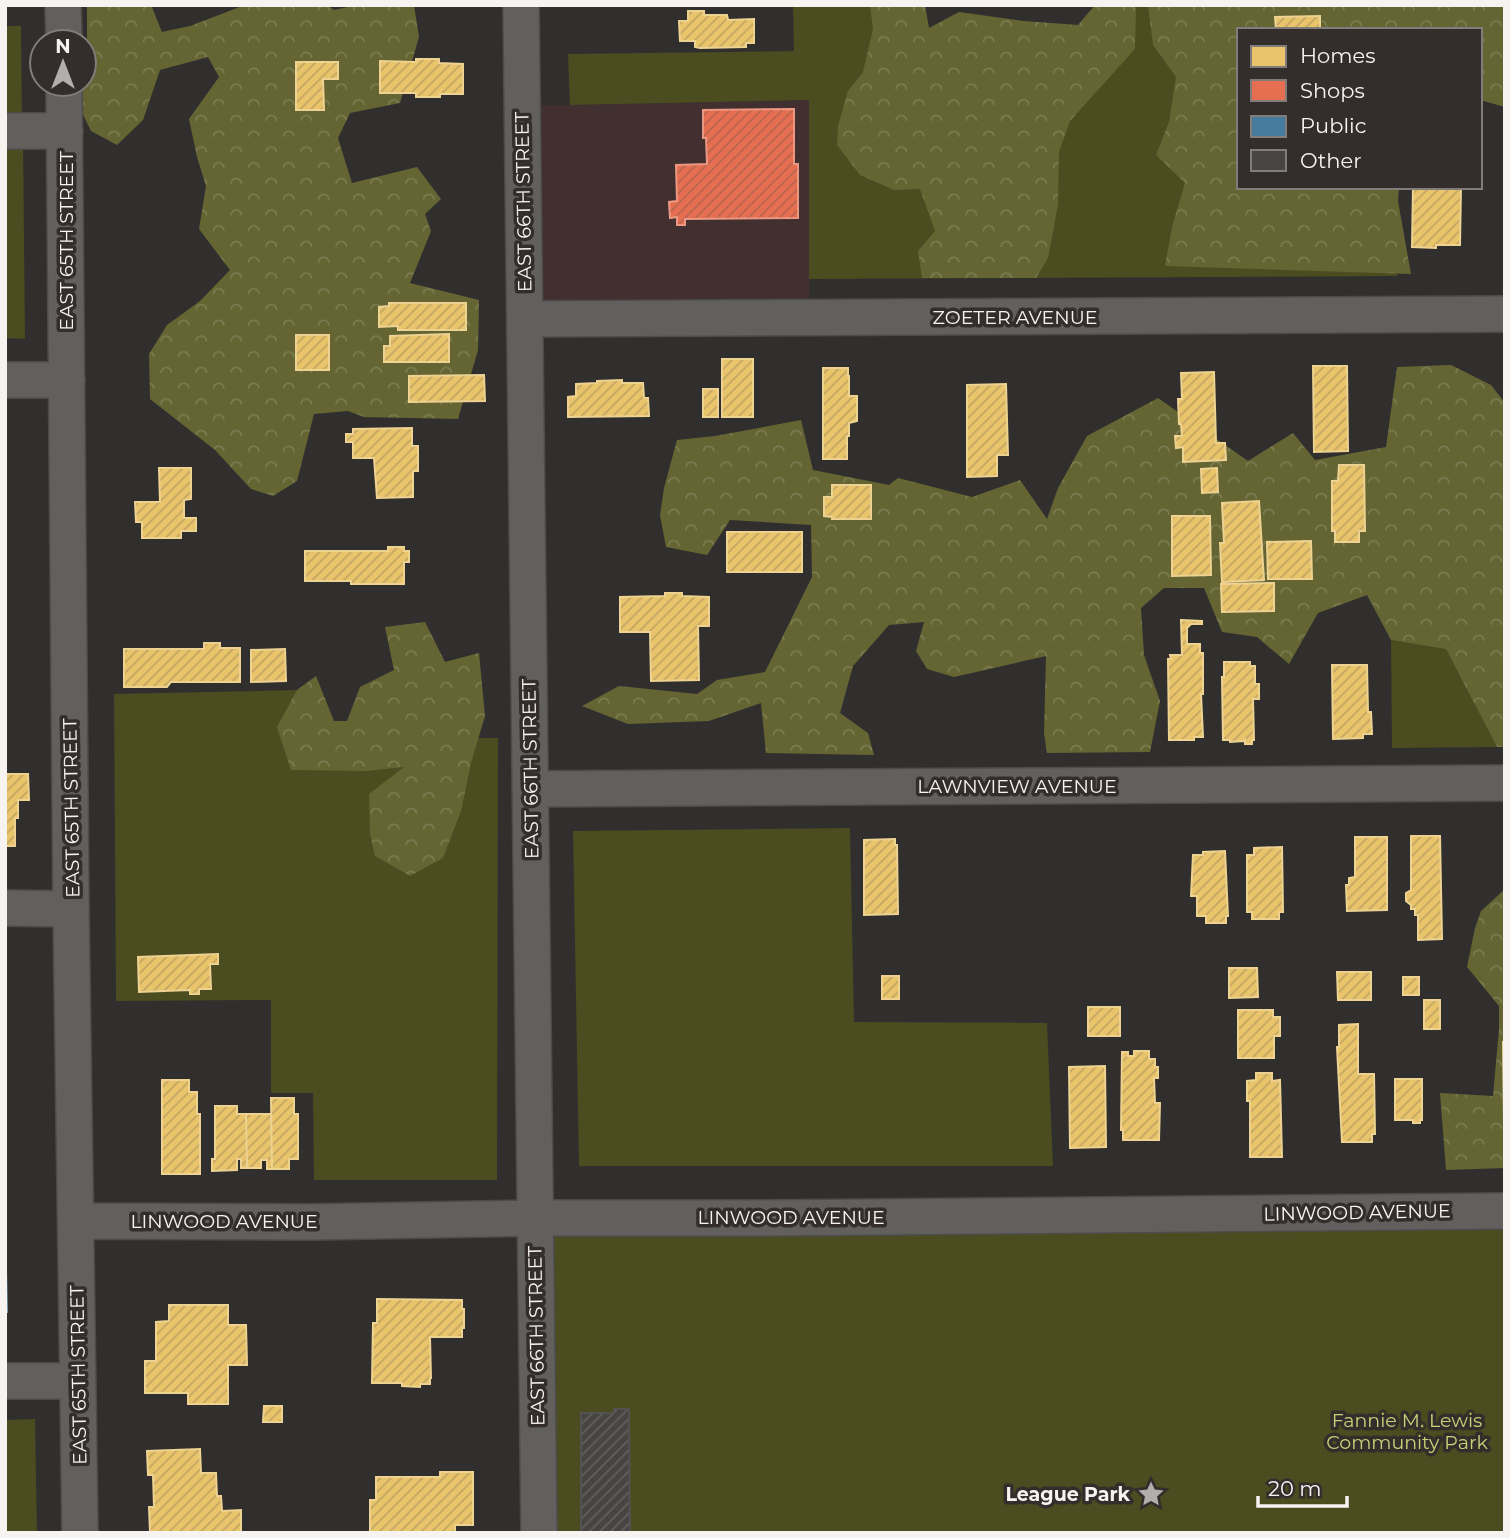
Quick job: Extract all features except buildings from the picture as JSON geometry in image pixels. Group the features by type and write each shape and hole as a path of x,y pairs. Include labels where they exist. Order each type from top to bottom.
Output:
{"street":[{"path":"63,5 64,28"},
{"name":"EAST 66TH STREET","path":"521,5 539,1533"},
{"name":"EAST 65TH STREET","path":"64,98 71,909 80,1533"},
{"path":"5,131 65,131"},
{"name":"ZOETER AVENUE","path":"524,319 1505,314"},
{"path":"5,380 67,380"},
{"name":"LAWNVIEW AVENUE","path":"530,789 1505,783"},
{"path":"5,908 71,909"},
{"name":"LINWOOD AVENUE","path":"76,1221 311,1222 535,1217 1505,1211"},
{"path":"5,1381 78,1381"}],"shaded area":[{"path":"809,100 809,318 525,319 522,106"}],"green space":[{"path":"87,5 151,5 162,32 190,26 245,5 327,5 334,10 357,5 414,5 419,37 400,103 350,113 338,138 352,183 417,167 441,199 425,214 431,231 410,283 479,300 478,350 458,419 364,417 348,411 314,414 297,481 273,496 251,489 215,450 150,399 149,354 167,325 200,301 230,270 199,229 206,186 189,119 219,77 208,57 160,70 143,120 117,145 91,131 75,98 98,98 98,28 87,28"},
{"path":"793,5 891,5 895,99 1075,96 1111,5 1259,5 1241,28 1237,28 1237,189 1398,189 1397,276 809,279 809,100 570,105 568,54 794,51"},
{"path":"870,5 925,5 929,28 959,12 1078,25 1095,5 1136,5 1135,49 1070,121 1059,152 1058,205 1048,258 1036,278 922,278 918,251 935,231 920,189 894,190 860,175 837,145 838,126 848,91 863,72 873,29"},
{"path":"1148,5 1505,5 1505,107 1482,101 1482,28 1237,28 1237,189 1399,189 1398,201 1411,274 1165,266 1172,227 1185,183 1156,155 1169,122 1176,77 1153,45"},
{"path":"5,26 21,26 22,123 5,123"},
{"path":"23,138 25,339 5,338 5,139"},
{"path":"1451,365 1491,385 1505,403 1505,747 1497,747 1446,649 1391,640 1367,595 1318,613 1289,664 1257,637 1222,632 1204,588 1164,588 1141,608 1144,655 1160,701 1150,752 1047,753 1044,733 1046,656 954,677 927,669 916,651 924,622 889,625 853,666 840,713 868,733 874,755 766,753 761,703 709,721 628,724 582,706 619,686 697,694 717,680 765,672 812,577 811,525 730,520 707,555 666,547 660,515 677,440 715,436 801,420 813,470 889,485 898,478 972,497 1020,480 1047,519 1058,488 1087,436 1158,398 1248,461 1293,433 1315,460 1386,447 1397,367"},
{"path":"425,622 445,662 479,653 485,716 461,811 443,858 410,876 375,856 370,834 369,794 404,767 366,771 291,770 277,727 297,690 316,676 334,721 347,721 360,687 394,670 385,627"},
{"path":"1391,640 1446,648 1497,747 1392,748"},
{"path":"297,690 299,737 498,738 497,1180 314,1180 313,1093 271,1093 271,1000 116,1001 114,694"},
{"path":"850,828 854,1022 1047,1023 1053,1166 579,1166 573,831"},
{"path":"1505,889 1505,1168 1446,1170 1440,1093 1493,1096 1499,1006 1467,967 1481,911"},
{"name":"League Park","path":"1505,1210 1505,1533 539,1533 535,1218"},
{"path":"35,1419 37,1533 5,1533 5,1420"}],"place":[{"name":"League Park","path":"1151,1494"}],"park label":[{"name":"Fannie M. Lewis Community Park","path":"1407,1431"}]}
